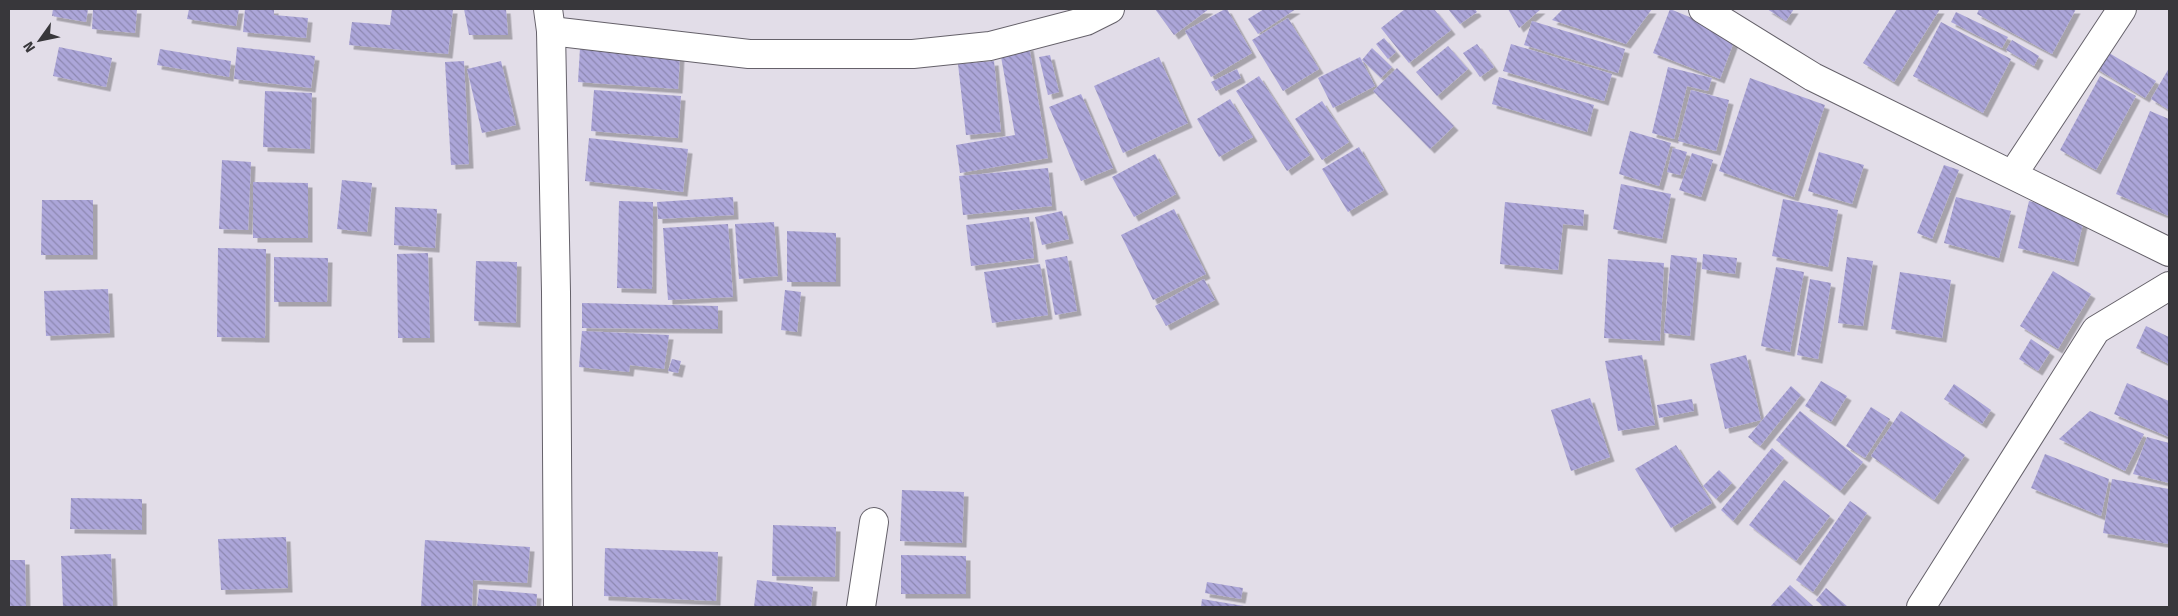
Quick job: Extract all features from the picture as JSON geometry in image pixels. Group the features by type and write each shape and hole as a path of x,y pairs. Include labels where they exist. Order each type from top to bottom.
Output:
{"street":[{"path":"558,607 556,283 549,20 749,54 913,54 990,46 1086,21 1110,9"},
{"path":"1702,9 1813,77 2169,252"},
{"path":"2013,174 2122,9"},
{"path":"1922,607 2096,330 2169,286"},
{"path":"861,607 874,522"}],"building":[{"path":"53,9 88,9 86,22 52,16"},
{"path":"93,9 137,9 135,33 92,29"},
{"path":"189,9 239,9 236,26 187,19"},
{"path":"245,9 274,9 274,15 308,18 306,38 243,32"},
{"path":"392,9 453,9 448,54 349,45 352,22 390,25"},
{"path":"464,9 506,9 508,35 469,35"},
{"path":"1155,9 1209,9 1174,35"},
{"path":"1227,9 1252,53 1211,77 1185,31"},
{"path":"1264,9 1296,9 1258,34 1248,19"},
{"path":"1405,9 1434,9 1451,30 1409,63 1381,28"},
{"path":"1448,9 1475,9 1477,12 1460,24"},
{"path":"1508,9 1541,9 1519,28"},
{"path":"1563,9 1652,9 1626,44 1552,20"},
{"path":"1670,9 1736,36 1720,79 1653,53"},
{"path":"1767,9 1794,9 1786,21"},
{"path":"1897,9 1940,9 1894,82 1863,63"},
{"path":"1979,9 2076,9 2052,54 1977,14"},
{"path":"1956,12 2008,37 2002,48 1951,22"},
{"path":"1288,18 1319,69 1283,91 1252,40"},
{"path":"1532,21 1625,49 1618,73 1524,45"},
{"path":"1941,22 2011,59 1983,113 1913,76"},
{"path":"1384,38 1396,52 1388,59 1376,44"},
{"path":"2012,40 2039,56 2034,66 2006,50"},
{"path":"1477,44 1494,67 1480,77 1463,53"},
{"path":"1511,44 1612,74 1604,101 1503,71"},
{"path":"1029,46 1048,158 960,173 956,145 1015,135 1000,51"},
{"path":"1448,46 1468,69 1437,96 1416,72"},
{"path":"59,47 112,58 106,87 53,76"},
{"path":"237,47 315,56 311,88 234,79"},
{"path":"2099,47 2156,81 2145,98 2089,64"},
{"path":"580,48 680,55 678,89 578,82"},
{"path":"1372,48 1392,67 1381,78 1362,60"},
{"path":"160,49 231,61 229,77 157,65"},
{"path":"1050,55 1059,92 1048,95 1039,57"},
{"path":"1159,57 1188,123 1123,153 1094,86"},
{"path":"1360,57 1375,86 1333,108 1318,78"},
{"path":"464,61 469,164 451,165 445,62"},
{"path":"501,61 516,125 482,133 467,69"},
{"path":"994,61 1001,132 966,135 958,64"},
{"path":"1668,67 1712,78 1708,91 1687,86 1674,139 1652,133"},
{"path":"1397,68 1454,126 1430,149 1373,91"},
{"path":"2169,68 2169,110 2151,99"},
{"path":"1237,69 1241,78 1216,91 1211,82"},
{"path":"1259,76 1310,155 1287,171 1236,91"},
{"path":"2100,76 2136,96 2096,170 2060,150"},
{"path":"1499,77 1594,105 1587,132 1492,104"},
{"path":"1750,78 1825,105 1794,197 1719,171"},
{"path":"594,90 681,96 678,138 591,131"},
{"path":"1691,90 1729,100 1716,151 1678,141"},
{"path":"265,91 312,93 310,149 263,147"},
{"path":"1081,94 1113,168 1081,181 1049,107"},
{"path":"1230,99 1253,137 1219,157 1197,119"},
{"path":"1322,101 1349,142 1322,160 1295,119"},
{"path":"2150,111 2169,119 2169,216 2116,194"},
{"path":"1630,131 1671,143 1659,186 1619,174"},
{"path":"589,138 688,149 683,192 585,181"},
{"path":"1359,147 1384,190 1348,212 1322,169"},
{"path":"1673,148 1687,152 1680,175 1667,172"},
{"path":"1819,152 1864,165 1852,204 1808,191"},
{"path":"1692,153 1713,160 1701,197 1679,190"},
{"path":"1155,154 1176,194 1134,217 1112,177"},
{"path":"222,160 251,162 248,230 219,229"},
{"path":"1944,165 1959,170 1932,239 1917,233"},
{"path":"1048,168 1052,206 963,215 959,176"},
{"path":"342,180 372,183 367,232 337,229"},
{"path":"253,182 308,183 308,238 253,238"},
{"path":"1621,184 1671,194 1662,239 1613,229"},
{"path":"733,197 734,215 658,219 657,202"},
{"path":"1956,197 2011,211 1999,258 1944,243"},
{"path":"1783,199 1838,210 1828,267 1772,256"},
{"path":"42,200 93,200 93,255 41,255"},
{"path":"619,201 653,202 652,289 617,288"},
{"path":"2029,201 2085,215 2074,262 2018,248"},
{"path":"1505,202 1584,210 1583,226 1563,224 1558,270 1500,264"},
{"path":"395,207 437,209 435,248 394,245"},
{"path":"1174,209 1206,274 1153,300 1121,235"},
{"path":"1062,211 1069,239 1042,245 1035,217"},
{"path":"1029,217 1034,258 971,266 966,225"},
{"path":"774,222 778,276 739,279 735,224"},
{"path":"728,224 733,297 668,300 663,228"},
{"path":"787,231 836,233 836,282 787,282"},
{"path":"218,248 266,249 265,338 217,337"},
{"path":"428,253 430,338 398,338 397,254"},
{"path":"1703,254 1737,258 1735,274 1702,269"},
{"path":"1671,255 1697,258 1690,336 1664,333"},
{"path":"1067,256 1077,311 1055,315 1045,260"},
{"path":"274,257 328,258 327,302 274,302"},
{"path":"1847,257 1873,261 1863,326 1838,323"},
{"path":"1608,259 1664,263 1660,341 1604,338"},
{"path":"476,261 517,262 516,323 474,321"},
{"path":"1040,264 1048,315 992,323 984,272"},
{"path":"1776,267 1804,272 1790,352 1761,346"},
{"path":"2053,271 2091,294 2058,349 2020,326"},
{"path":"1900,272 1951,280 1942,338 1891,329"},
{"path":"1204,279 1215,300 1166,326 1155,306"},
{"path":"1810,279 1831,283 1818,359 1797,355"},
{"path":"108,289 110,333 46,336 44,291"},
{"path":"785,290 801,292 797,332 781,330"},
{"path":"582,303 718,306 718,329 582,328"},
{"path":"2146,326 2169,337 2169,364 2136,348"},
{"path":"582,331 669,335 664,369 630,365 629,372 579,367"},
{"path":"2031,339 2050,352 2038,371 2019,359"},
{"path":"1642,355 1655,425 1618,431 1605,361"},
{"path":"1746,355 1761,420 1725,429 1710,364"},
{"path":"672,359 681,361 678,373 668,371"},
{"path":"1821,381 1847,396 1831,422 1805,406"},
{"path":"2127,383 2169,401 2169,437 2114,414"},
{"path":"1954,384 1991,410 1982,424 1944,399"},
{"path":"1791,386 1801,395 1760,446 1748,437"},
{"path":"1590,398 1610,457 1571,471 1551,410"},
{"path":"1692,399 1694,411 1659,418 1657,405"},
{"path":"1871,407 1890,419 1865,458 1846,446"},
{"path":"1800,411 1863,462 1840,491 1776,440"},
{"path":"1901,411 1965,455 1934,500 1871,456"},
{"path":"2090,411 2144,434 2125,471 2059,439"},
{"path":"2147,437 2169,443 2169,483 2133,474"},
{"path":"1676,445 1712,503 1671,528 1635,469"},
{"path":"1772,448 1784,458 1733,521 1721,510"},
{"path":"2045,454 2109,479 2101,516 2031,488"},
{"path":"1719,470 1732,483 1716,499 1703,486"},
{"path":"2112,479 2169,489 2169,544 2103,533"},
{"path":"1784,480 1830,516 1796,561 1749,525"},
{"path":"902,490 964,492 962,543 900,541"},
{"path":"71,498 142,499 142,530 70,529"},
{"path":"1850,501 1867,513 1813,592 1796,580"},
{"path":"773,525 836,527 835,577 772,576"},
{"path":"286,537 288,588 221,590 218,539"},
{"path":"425,540 530,547 527,583 473,580 472,607 421,607"},
{"path":"605,548 718,552 716,601 604,596"},
{"path":"111,554 113,607 63,607 61,556"},
{"path":"901,555 966,556 966,594 901,594"},
{"path":"9,560 25,560 26,607 9,607"},
{"path":"757,580 813,587 811,607 754,607"},
{"path":"1207,582 1243,588 1241,599 1205,593"},
{"path":"1790,585 1814,607 1770,607"},
{"path":"1826,588 1848,607 1824,607 1816,600"},
{"path":"479,589 537,594 536,607 477,607"},
{"path":"1202,599 1244,606 1244,607 1201,607"}]}
